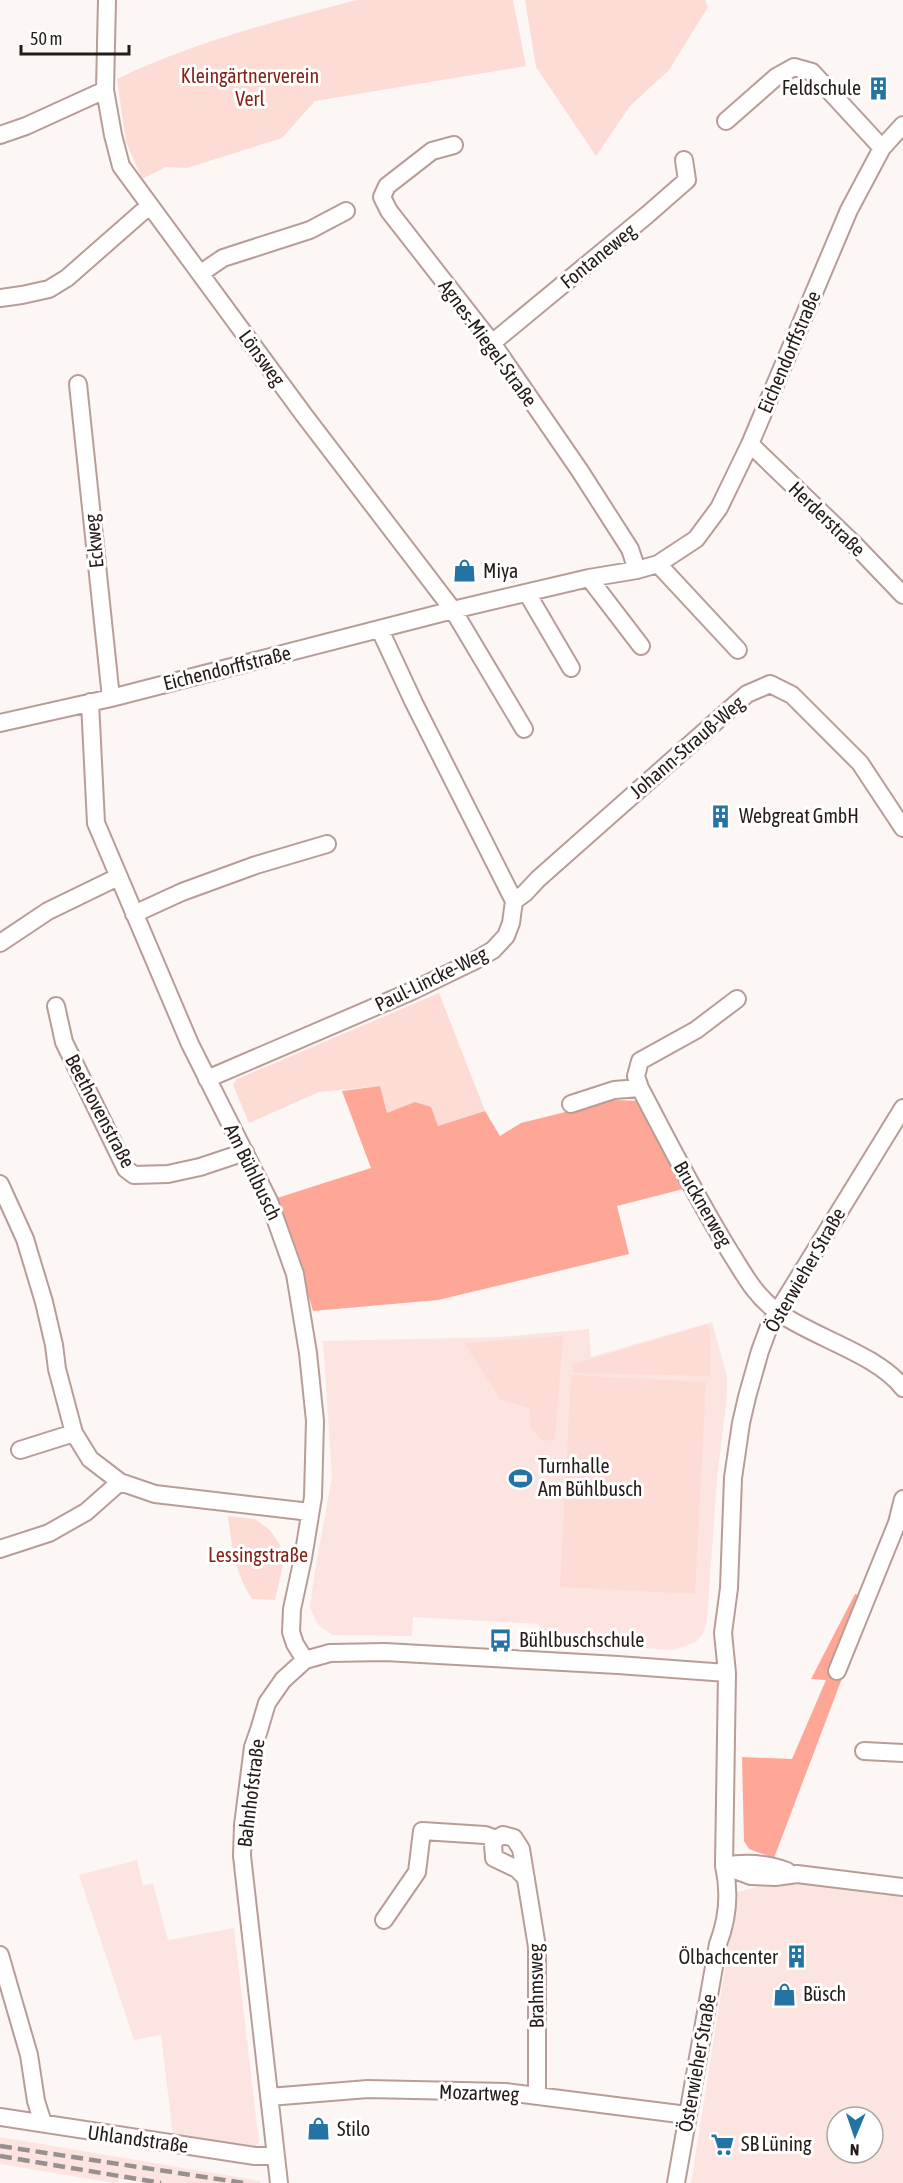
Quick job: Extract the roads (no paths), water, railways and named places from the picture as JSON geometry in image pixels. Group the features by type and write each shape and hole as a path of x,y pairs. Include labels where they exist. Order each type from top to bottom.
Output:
{"street":[{"name":"Lönsweg","path":"107,0 105,90 112,135 121,166 304,415 453,610"},
{"path":"726,121 776,76 794,67 812,72 882,148"},
{"path":"0,135 26,126 105,90"},
{"name":"Eichendorffstraße","path":"0,723 111,698 453,610 590,578 638,570 658,564 696,539 719,508 750,444 849,210 882,148 903,125"},
{"name":"Agnes-Miegel-Straße","path":"454,145 432,151 387,186 382,197 389,210 492,343 580,471 630,549 638,570"},
{"name":"Fontaneweg","path":"492,343 687,180 684,160"},
{"path":"0,298 50,289 67,278 149,206"},
{"path":"201,273 223,258 310,230 346,211"},
{"name":"Eckweg","path":"78,384 111,698"},
{"name":"Herderstraße","path":"750,444 855,545 903,595"},
{"path":"658,564 738,650"},
{"path":"590,578 641,646"},
{"path":"526,593 571,668"},
{"path":"453,610 524,729"},
{"path":"380,630 414,703 514,901"},
{"name":"Johann-Strauß-Weg","path":"514,901 747,694 770,684 792,695 860,763 903,828"},
{"name":"Am Bühlbusch","path":"90,702 96,823 207,1079 275,1214 295,1274 308,1353 315,1421 314,1478 303,1558 292,1609 291,1632 305,1660"},
{"path":"134,914 182,892 256,865 327,844"},
{"path":"0,943 48,911 118,877"},
{"name":"Paul-Lincke-Weg","path":"207,1079 412,991 476,960 493,950 506,936 514,901"},
{"path":"571,1104 614,1090 640,1088 636,1076 640,1061 696,1030 737,999"},
{"name":"Beethovenstraße","path":"56,1006 64,1042 126,1169 134,1175 168,1174 200,1167 245,1152"},
{"name":"Brucknerweg","path":"640,1088 704,1211 753,1291 777,1311 875,1364 898,1381 903,1388"},
{"name":"Österwieher Straße","path":"676,2183 718,1944 726,1914 728,1885 724,1866 727,1673 733,1633 729,1588 731,1506 741,1423 760,1351 777,1311 903,1107"},
{"path":"0,1184 28,1250 44,1302 57,1369 74,1433 90,1459 120,1482 155,1494 310,1512"},
{"path":"20,1450 74,1433"},
{"path":"0,1549 49,1533 86,1512 120,1482"},
{"path":"837,1671 897,1523 903,1499"},
{"name":"Bahnhofstraße","path":"279,2183 242,1856 243,1825 253,1747 267,1703 283,1680 305,1660 330,1653 385,1652 727,1673"},
{"path":"864,1751 903,1754"},
{"name":"Brahmsweg","path":"384,1920 417,1872 422,1831 485,1835 496,1839 503,1835 514,1839 520,1849 537,1947 537,2096"},
{"path":"724,1866 751,1876 775,1877 796,1874 903,1887"},
{"path":"0,1955 29,2055 36,2101 43,2123"},
{"name":"Mozartweg","path":"269,2097 368,2090 506,2092 687,2115"},
{"name":"Uhlandstraße","path":"0,2117 255,2156 276,2156"}],"railway":[{"path":"0,2146 244,2183"},
{"path":"0,2156 161,2183"}],"place":[{"name":"Feldschule","path":"879,88"},
{"name":"Miya","path":"465,571"},
{"name":"Webgreat GmbH","path":"721,816"},
{"name":"Turnhalle Am Bühlbusch","path":"520,1478"},
{"name":"Bühlbuschschule","path":"501,1640"},
{"name":"Ölbachcenter","path":"796,1957"},
{"name":"Büsch","path":"785,1994"},
{"name":"Stilo","path":"319,2129"},
{"name":"SB Lüning","path":"723,2144"}],"park label":[{"name":"Kleingärtnerverein Verl","path":"250,88"},
{"name":"Lessingstraße","path":"258,1555"}]}
